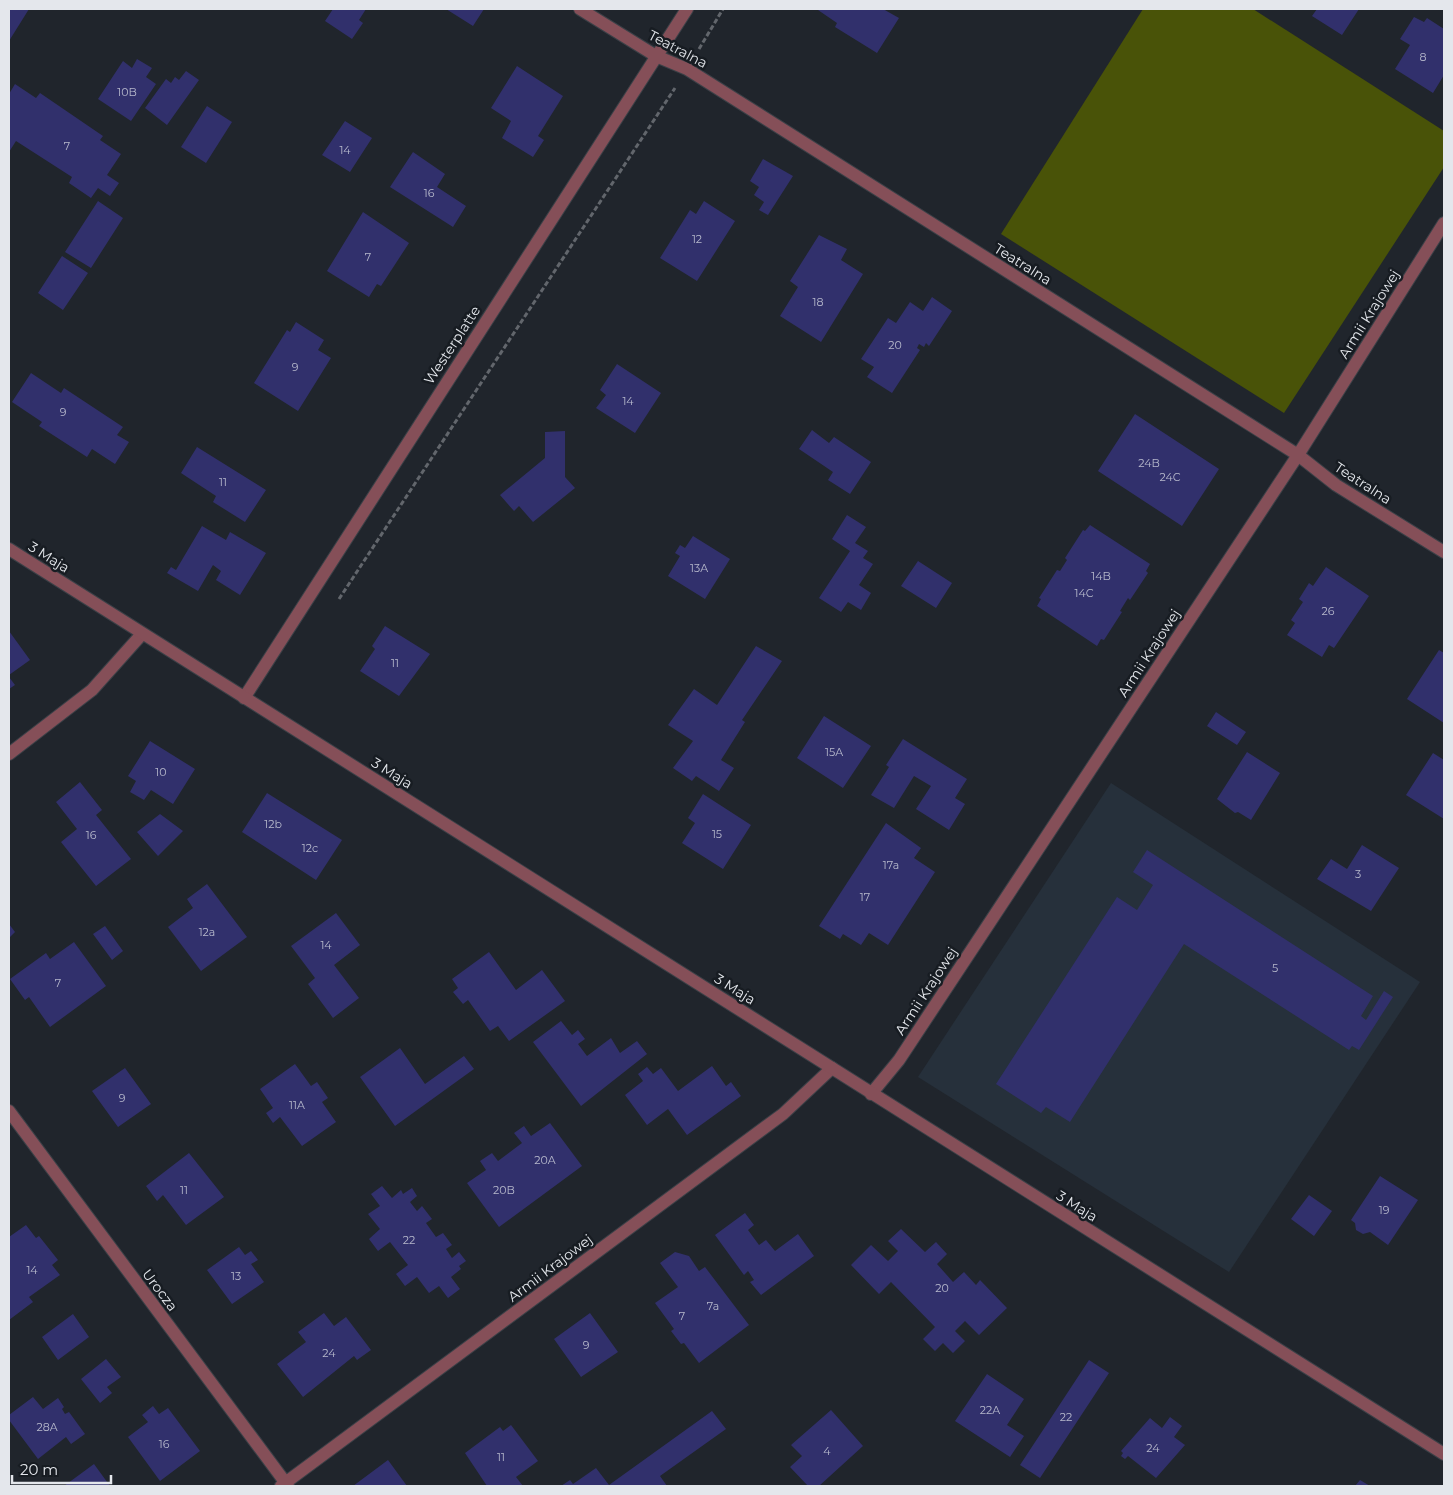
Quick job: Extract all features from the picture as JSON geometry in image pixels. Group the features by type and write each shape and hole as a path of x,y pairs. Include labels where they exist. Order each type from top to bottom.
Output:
{"street":[{"name":"Teatralna","path":"580,9 656,56 687,69 1298,455 1336,485 1444,552"},
{"name":"Westerplatte","path":"244,698 686,9"},
{"name":"Armii Krajowej","path":"871,1094 899,1060 1298,455 1444,223"},
{"name":"3 Maja","path":"9,549 1444,1454"},
{"path":"9,754 92,690 142,634"},
{"name":"Armii Krajowej","path":"284,1485 783,1114 832,1068"},
{"name":"Urocza","path":"9,1111 284,1485"}],"path":[{"path":"334,605 687,69 723,9"}],"shaded area":[{"path":"1111,783 1420,982 1229,1272 918,1077"}],"green space":[{"path":"1143,9 1253,9 1444,131 1444,167 1284,413 1001,234"}],"building":[{"path":"9,9 29,9 9,41"},
{"path":"333,9 366,9 359,20 363,23 352,39 325,21"},
{"path":"446,9 484,9 473,26"},
{"path":"819,9 883,9 899,18 877,53 835,27 837,23"},
{"path":"1317,9 1359,9 1342,35 1312,16"},
{"path":"1414,17 1424,22 1427,18 1444,29 1444,75 1433,93 1395,69 1410,45 1400,39"},
{"path":"137,59 152,68 146,77 156,84 131,121 98,99 123,61 132,68"},
{"path":"517,66 563,96 538,136 544,140 533,157 502,138 511,121 491,108"},
{"path":"186,71 199,80 167,125 145,108 166,79 171,83 175,77 179,80"},
{"path":"15,84 36,98 40,93 103,136 100,140 121,154 107,175 119,183 110,196 98,188 91,198 69,183 72,177 16,141 9,152 9,94"},
{"path":"207,106 232,122 206,163 181,147"},
{"path":"345,121 372,138 350,172 322,155"},
{"path":"413,152 445,174 437,187 466,206 453,227 390,187"},
{"path":"763,159 793,176 768,215 759,210 764,202 754,195 759,187 750,181"},
{"path":"98,201 123,218 91,268 65,252"},
{"path":"704,201 735,221 697,281 660,258 690,210 696,214"},
{"path":"363,212 409,243 381,286 377,284 369,297 327,271"},
{"path":"819,235 847,249 841,260 863,274 821,342 780,316 798,287 790,281"},
{"path":"62,256 88,273 63,310 38,293"},
{"path":"932,297 952,311 929,346 926,343 924,347 919,344 917,348 920,350 892,393 867,377 874,367 861,359 888,318 896,323 910,302 923,311"},
{"path":"296,322 324,340 318,350 331,358 298,411 254,383 287,330 290,332"},
{"path":"617,364 661,393 635,433 596,408 606,395 600,390"},
{"path":"31,373 61,393 64,388 123,427 117,435 129,442 115,464 92,449 87,457 39,426 42,422 12,402"},
{"path":"1135,414 1219,469 1182,526 1098,471"},
{"path":"812,430 829,443 834,437 871,462 850,494 828,480 833,472 799,449"},
{"path":"565,431 565,477 575,488 533,522 519,506 514,511 500,495 545,458 545,432"},
{"path":"197,447 266,490 245,522 213,502 216,496 181,473"},
{"path":"847,515 866,527 855,543 868,551 863,558 873,564 859,585 871,593 861,610 848,602 841,612 819,598 850,551 832,539"},
{"path":"1090,525 1150,564 1146,571 1148,573 1130,600 1128,598 1120,611 1122,612 1104,640 1101,639 1097,646 1037,606 1041,599 1039,598 1057,570 1060,571 1067,560 1065,558 1083,530 1085,531"},
{"path":"202,526 226,540 230,532 266,553 240,595 216,580 221,571 213,565 198,591 167,573 171,567 176,570"},
{"path":"693,536 730,559 705,599 668,576 680,556 675,553 680,545 685,548"},
{"path":"918,561 952,583 936,608 901,586"},
{"path":"1326,567 1369,596 1334,648 1329,645 1322,657 1287,635 1295,623 1291,620 1303,602 1299,599 1309,583 1313,586"},
{"path":"385,626 430,654 399,696 360,671 375,649 372,646"},
{"path":"9,631 30,660 9,675"},
{"path":"756,646 782,661 742,720 745,722 721,760 734,768 719,791 696,776 692,781 673,768 693,741 668,725 694,689 717,705"},
{"path":"1439,650 1444,653 1444,723 1407,699"},
{"path":"9,677 15,685 9,689"},
{"path":"1216,712 1246,732 1237,745 1207,726"},
{"path":"824,716 871,746 843,788 797,758"},
{"path":"903,739 967,779 955,798 965,804 949,830 916,809 931,786 914,776 894,808 871,795 889,767 886,765"},
{"path":"150,741 195,769 173,804 151,790 144,800 130,792 136,781 128,776"},
{"path":"1247,752 1280,773 1251,820 1238,812 1235,813 1217,799"},
{"path":"1433,753 1444,760 1444,819 1406,795"},
{"path":"80,782 102,810 96,815 131,859 96,886 61,842 77,829 56,802"},
{"path":"267,793 342,840 316,880 242,832"},
{"path":"703,794 751,825 723,869 682,843 695,823 688,818"},
{"path":"160,814 183,831 158,856 137,832"},
{"path":"886,823 921,848 914,858 935,872 888,945 869,933 861,945 843,934 840,939 819,926"},
{"path":"1362,845 1399,868 1371,911 1317,879 1331,859 1347,869"},
{"path":"1147,850 1373,996 1361,1016 1366,1020 1384,991 1393,997 1359,1050 1352,1046 1349,1050 1184,944 1070,1122 1046,1107 1041,1113 996,1084 1117,897 1137,910 1153,885 1133,872"},
{"path":"207,884 247,937 201,971 168,927 193,908 187,899"},
{"path":"336,913 360,945 334,965 359,998 333,1018 308,984 315,978 291,946"},
{"path":"9,924 15,932 9,938"},
{"path":"105,926 123,951 112,960 93,934"},
{"path":"74,942 106,986 50,1027 29,997 25,1000 10,979 46,953 50,959"},
{"path":"489,952 516,990 542,970 565,1001 509,1041 498,1026 490,1031 468,1000 463,1004 453,992 458,988 452,979"},
{"path":"561,1021 572,1035 578,1030 585,1039 578,1044 587,1056 611,1038 620,1053 637,1041 647,1054 581,1106 533,1042"},
{"path":"400,1048 425,1084 464,1056 474,1069 395,1126 360,1077"},
{"path":"295,1064 311,1086 317,1082 328,1098 322,1102 336,1122 302,1146 280,1117 273,1123 266,1113 273,1108 260,1089"},
{"path":"712,1066 726,1086 731,1082 741,1096 687,1135 668,1109 647,1125 625,1095 643,1081 638,1074 647,1067 653,1074 661,1068 678,1091"},
{"path":"125,1068 151,1104 118,1127 92,1091"},
{"path":"550,1123 582,1166 499,1227 467,1183 486,1170 480,1161 492,1153 498,1161 522,1143 514,1133 524,1126 531,1136"},
{"path":"189,1153 224,1197 186,1225 163,1195 157,1201 146,1186"},
{"path":"1380,1176 1418,1200 1388,1245 1370,1232 1363,1234 1356,1230 1355,1223 1351,1220"},
{"path":"382,1186 392,1198 401,1190 403,1194 412,1188 417,1196 410,1202 417,1211 422,1206 432,1219 426,1223 436,1237 443,1233 452,1245 446,1249 452,1258 459,1252 466,1261 459,1266 461,1269 451,1277 460,1289 448,1298 439,1286 429,1293 417,1277 405,1286 396,1274 408,1265 390,1242 378,1251 369,1239 380,1229 368,1214 380,1206 371,1194"},
{"path":"1309,1195 1332,1211 1314,1236 1291,1219"},
{"path":"745,1213 754,1225 748,1230 759,1245 766,1240 775,1251 798,1234 814,1256 761,1295 750,1282 754,1280 748,1271 744,1275 715,1235"},
{"path":"26,1225 36,1238 39,1236 58,1260 52,1265 60,1275 29,1297 33,1302 9,1320 9,1237"},
{"path":"901,1229 925,1252 936,1242 947,1254 937,1264 953,1282 964,1272 976,1285 980,1280 1007,1308 979,1335 965,1321 955,1331 965,1341 953,1353 943,1343 935,1351 923,1339 935,1327 891,1282 879,1294 851,1265 871,1245 888,1261 898,1251 888,1241"},
{"path":"239,1247 245,1255 251,1251 258,1260 251,1264 264,1282 232,1304 207,1270"},
{"path":"675,1252 689,1256 699,1271 705,1267 749,1325 699,1363 684,1343 681,1344 671,1331 674,1329 655,1303 678,1287 660,1263"},
{"path":"324,1313 334,1326 346,1317 371,1350 357,1360 354,1356 303,1397 277,1364 306,1342 298,1332"},
{"path":"590,1313 618,1352 581,1377 554,1339"},
{"path":"73,1314 89,1337 58,1360 42,1337"},
{"path":"106,1359 121,1377 107,1387 112,1393 100,1403 81,1379"},
{"path":"1089,1360 1109,1373 1040,1478 1020,1465"},
{"path":"987,1374 1024,1399 1007,1425 1024,1436 1010,1457 955,1421"},
{"path":"33,1397 43,1409 58,1398 64,1407 62,1409 65,1414 69,1412 85,1434 71,1444 66,1437 38,1459 9,1420 9,1415"},
{"path":"153,1406 159,1414 168,1408 200,1451 160,1481 128,1437 148,1422 142,1415"},
{"path":"831,1410 863,1446 819,1486 808,1486 790,1467 802,1456 791,1445"},
{"path":"712,1411 726,1429 660,1476 667,1486 561,1486 570,1480 573,1484 596,1468 609,1485"},
{"path":"1170,1417 1182,1426 1174,1437 1185,1445 1156,1478 1128,1456 1125,1459 1121,1456 1123,1453 1121,1451 1150,1418 1162,1428"},
{"path":"511,1425 538,1461 516,1477 523,1486 487,1486 465,1453 500,1427 503,1431"},
{"path":"388,1460 407,1486 353,1486"},
{"path":"94,1464 110,1486 64,1486"},
{"path":"1360,1480 1370,1486 1355,1486"}]}
